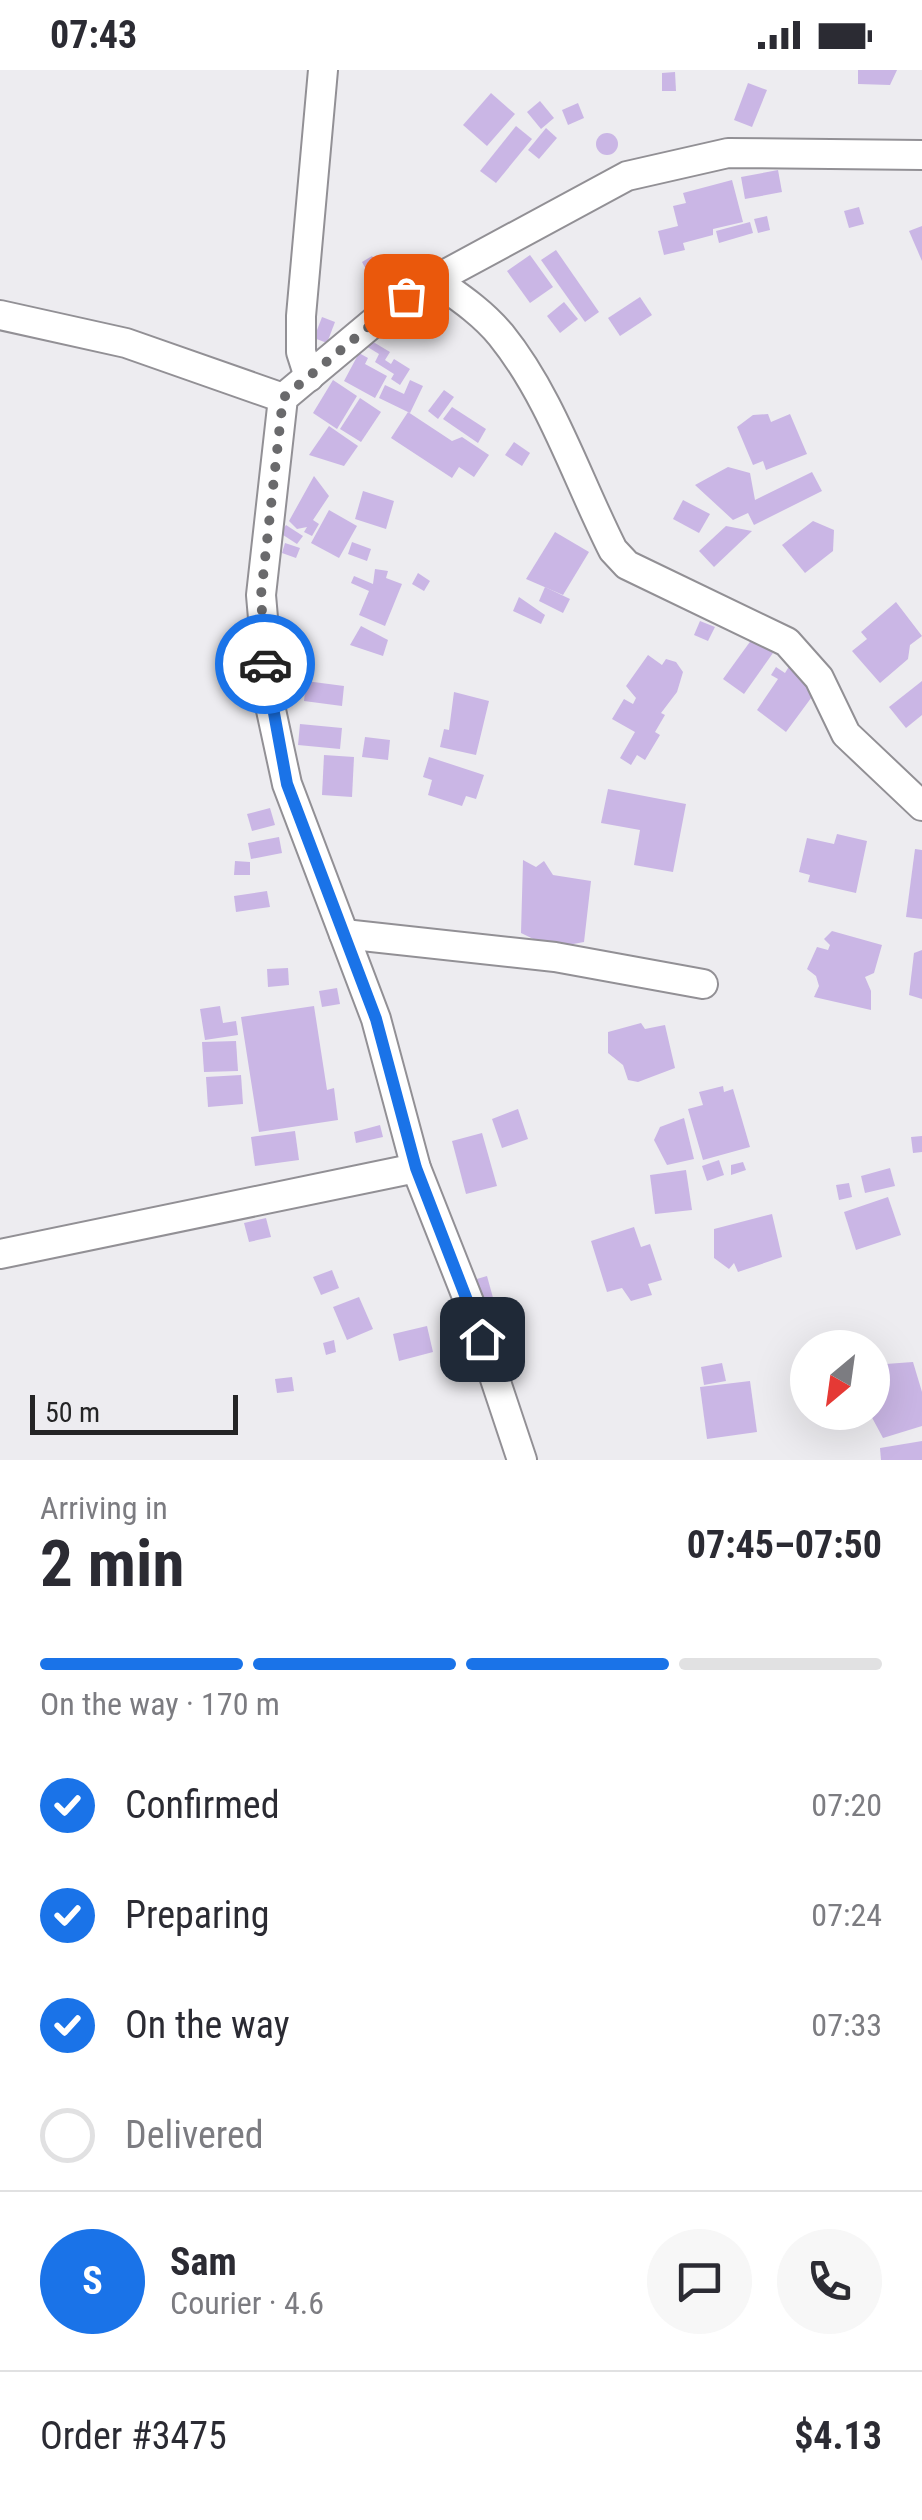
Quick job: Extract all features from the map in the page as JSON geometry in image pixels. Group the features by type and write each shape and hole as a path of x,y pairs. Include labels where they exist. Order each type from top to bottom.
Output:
{"street":[{"path":"309,377 301,352 300,316 324,70"},
{"path":"522,1460 471,1306 416,1168 376,1019 287,784 262,646 261,595 283,398 406,296 628,176 728,154 922,155"},
{"path":"435,280 476,308 502,336 539,395 613,550 626,565 787,642 819,678 846,734 922,806"},
{"path":"0,316 126,343 283,398"},
{"path":"344,934 555,957 703,984"},
{"path":"0,1254 416,1168"}],"building":[{"path":"858,70 897,70 890,85 858,84"},
{"path":"675,72 676,91 662,91 662,73"},
{"path":"748,83 767,90 752,127 734,120"},
{"path":"491,93 515,114 487,146 463,125"},
{"path":"540,101 554,118 541,129 527,112"},
{"path":"578,103 584,118 568,125 562,110"},
{"path":"516,126 532,139 496,183 480,171"},
{"path":"546,128 557,138 539,159 528,150"},
{"path":"607,133 615,136 615,152 607,155 599,152 596,144 599,136"},
{"path":"778,170 782,192 745,199 741,177"},
{"path":"732,180 743,222 713,229 713,235 683,243 685,250 664,255 658,231 678,226 673,206 686,203 683,193"},
{"path":"859,207 864,224 849,228 844,211"},
{"path":"767,216 770,230 758,233 754,219"},
{"path":"750,222 753,233 719,243 716,231"},
{"path":"922,226 922,261 909,231"},
{"path":"556,250 599,312 585,322 541,260"},
{"path":"530,255 553,287 530,303 507,271"},
{"path":"372,256 379,267 368,273 362,262"},
{"path":"640,297 652,315 620,336 608,318"},
{"path":"564,302 578,319 560,333 547,316"},
{"path":"322,317 335,322 327,343 314,338"},
{"path":"370,340 390,352 385,360 391,364 394,359 410,369 400,385 391,379 394,374 375,362 379,354 366,346"},
{"path":"359,353 368,358 365,364 387,376 375,398 344,381"},
{"path":"333,380 357,396 337,429 313,413"},
{"path":"410,380 423,386 410,413 379,398 385,385 404,394"},
{"path":"444,390 454,397 438,419 428,411"},
{"path":"360,398 381,412 361,442 340,429"},
{"path":"452,407 486,429 478,443 443,419"},
{"path":"408,412 452,441 462,437 489,455 474,477 459,467 452,478 391,438"},
{"path":"768,414 771,422 790,414 807,454 766,470 763,461 753,465 737,427 753,415"},
{"path":"329,426 358,446 344,466 309,455"},
{"path":"514,442 530,453 522,466 505,455"},
{"path":"728,467 750,473 755,500 812,472 822,491 754,525 748,513 733,520 695,485"},
{"path":"314,476 329,496 313,520 319,524 312,536 304,532 307,527 297,529 289,521"},
{"path":"363,491 394,501 386,529 355,519"},
{"path":"683,500 710,514 699,533 673,519"},
{"path":"329,510 357,526 339,558 311,543"},
{"path":"813,521 834,530 833,551 805,573 782,545"},
{"path":"286,525 303,536 297,544 280,533"},
{"path":"726,526 752,531 714,567 699,551"},
{"path":"555,532 589,552 563,595 526,579"},
{"path":"352,542 371,549 367,561 348,554"},
{"path":"285,543 300,548 296,558 282,553"},
{"path":"375,569 388,571 386,578 402,584 385,626 359,615 369,591 351,583 354,576 373,584"},
{"path":"418,573 430,581 424,591 412,584"},
{"path":"545,587 570,599 563,613 539,601"},
{"path":"519,597 545,615 541,624 513,611"},
{"path":"896,602 922,636 910,645 908,659 880,683 852,651 867,639 861,632"},
{"path":"700,621 715,627 708,641 694,635"},
{"path":"361,626 388,640 383,656 350,645"},
{"path":"752,639 773,653 744,694 723,679"},
{"path":"648,655 662,665 666,659 676,662 683,672 677,692 661,713 665,715 655,732 660,735 645,760 637,755 631,765 620,758 635,732 612,719 624,699 633,704 636,698 626,686"},
{"path":"793,660 814,694 786,732 757,710 778,679 771,675 776,667 785,673"},
{"path":"306,681 344,686 342,706 304,701"},
{"path":"922,681 922,715 906,728 889,707"},
{"path":"454,692 489,701 476,755 440,747 444,729 449,730"},
{"path":"300,724 342,728 340,749 298,745"},
{"path":"365,737 390,740 388,760 362,757"},
{"path":"324,755 354,757 352,797 322,795"},
{"path":"429,757 484,775 476,799 466,796 462,806 428,795 432,780 423,777"},
{"path":"608,789 686,804 673,872 634,865 640,830 601,823"},
{"path":"270,808 275,825 252,831 247,814"},
{"path":"837,834 867,841 856,893 808,882 810,875 799,872 807,838 834,844"},
{"path":"279,837 282,853 251,859 248,843"},
{"path":"915,849 922,850 922,919 906,917"},
{"path":"523,860 536,867 544,861 553,875 591,881 584,942 552,948 521,933"},
{"path":"235,861 250,862 250,875 234,875"},
{"path":"267,891 270,907 236,912 234,896"},
{"path":"832,931 882,945 874,973 865,977 871,991 871,1010 814,997 819,986 816,976 807,969 817,947 828,950 830,945 824,939"},
{"path":"922,950 922,999 909,995 914,953"},
{"path":"288,968 289,985 268,987 267,969"},
{"path":"337,988 340,1004 322,1007 319,991"},
{"path":"220,1006 223,1023 236,1021 238,1035 205,1040 200,1009"},
{"path":"314,1006 327,1090 334,1088 338,1120 259,1132 241,1017"},
{"path":"641,1023 645,1029 665,1025 675,1068 638,1082 628,1080 623,1065 608,1053 608,1032"},
{"path":"236,1041 238,1071 204,1072 202,1042"},
{"path":"241,1075 243,1104 208,1107 206,1077"},
{"path":"723,1086 724,1092 733,1089 750,1147 703,1160 688,1109 703,1105 699,1092"},
{"path":"518,1109 528,1139 502,1148 492,1119"},
{"path":"684,1118 694,1159 667,1165 654,1140 660,1127"},
{"path":"380,1125 383,1137 356,1143 354,1132"},
{"path":"295,1131 299,1160 255,1166 251,1137"},
{"path":"482,1133 497,1186 466,1194 452,1141"},
{"path":"922,1136 922,1152 913,1153 911,1137"},
{"path":"719,1160 724,1175 707,1181 702,1166"},
{"path":"743,1162 746,1170 731,1175 731,1165"},
{"path":"890,1168 895,1186 865,1193 861,1176"},
{"path":"686,1170 692,1210 655,1214 650,1175"},
{"path":"849,1183 852,1197 839,1200 836,1185"},
{"path":"888,1197 901,1235 856,1250 844,1212"},
{"path":"772,1214 782,1257 738,1272 734,1263 729,1269 714,1258 714,1229"},
{"path":"266,1218 271,1237 249,1242 244,1223"},
{"path":"634,1227 641,1247 650,1244 662,1280 648,1284 652,1295 631,1301 622,1288 607,1292 591,1241"},
{"path":"332,1270 339,1288 321,1295 313,1277"},
{"path":"487,1276 495,1305 478,1310 470,1281"},
{"path":"359,1297 373,1329 347,1340 333,1307"},
{"path":"427,1326 433,1352 399,1361 393,1334"},
{"path":"334,1340 336,1352 326,1355 323,1343"},
{"path":"913,1362 922,1392 922,1426 883,1438 879,1430 890,1430 890,1364"},
{"path":"722,1363 726,1381 704,1385 701,1367"},
{"path":"292,1377 294,1391 277,1393 275,1379"},
{"path":"750,1381 757,1432 707,1439 700,1387"},
{"path":"922,1441 922,1460 881,1460 880,1448"}],"way so far":[{"path":"265,664 261,595 283,398 406,296"}],"route":[{"path":"265,664 287,784 376,1019 416,1168 482,1339"}]}
